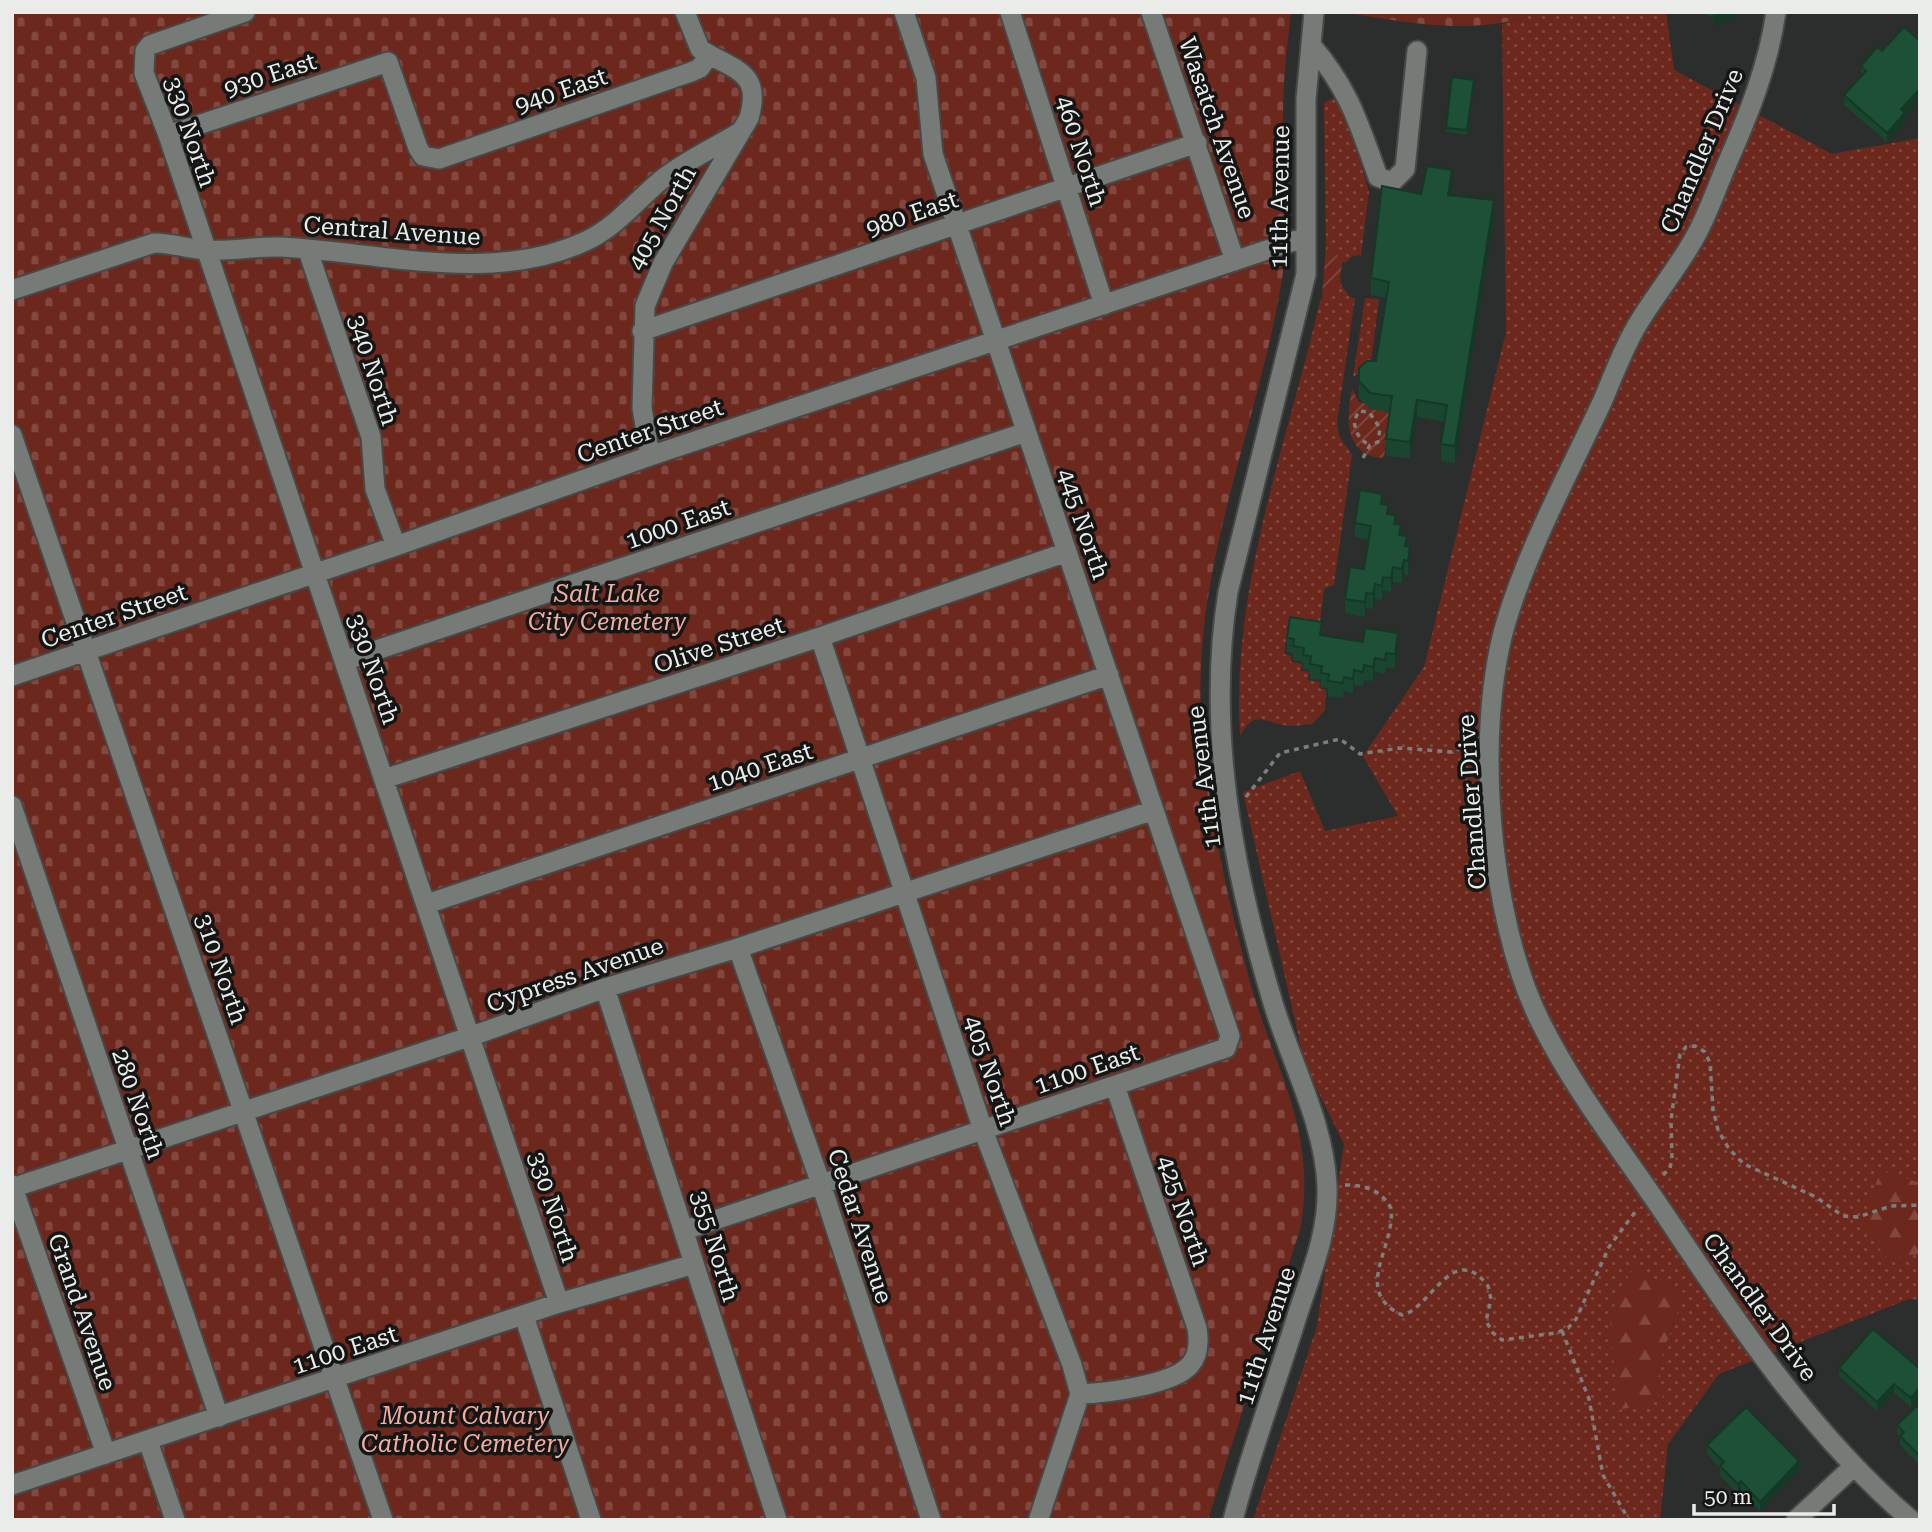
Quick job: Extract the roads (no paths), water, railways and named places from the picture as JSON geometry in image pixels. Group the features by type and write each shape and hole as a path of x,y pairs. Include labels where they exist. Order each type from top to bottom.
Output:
{"street":[{"name":"330 North","path":"245,12 150,45 145,51 144,73 168,135 472,1036 559,1303"},
{"path":"685,12 700,49 709,55"},
{"name":"445 North","path":"904,12 926,78 933,154 1230,1036 1226,1048"},
{"name":"460 North","path":"1010,12 1104,305"},
{"name":"Wasatch Avenue","path":"1151,12 1235,261"},
{"name":"11th Avenue","path":"1233,1520 1314,1269 1323,1234 1327,1185 1322,1150 1273,1002 1245,890 1231,816 1218,706 1220,643 1228,592 1306,274 1306,99 1314,12"},
{"name":"Chandler Drive","path":"1776,12 1762,75 1707,213 1692,242 1636,326 1521,580 1497,652 1490,697 1489,737 1499,882 1516,953 1538,1018 1576,1084 1741,1326 1829,1441 1911,1520"},
{"path":"1311,46 1335,74 1352,107 1378,177 1392,182 1405,169 1417,51"},
{"name":"405 North","path":"650,456 642,408 642,331 652,286 749,118 752,87 736,67 709,55"},
{"name":"940 East","path":"388,62 423,156 439,159 691,72 699,68 709,55"},
{"name":"930 East","path":"168,135 388,62"},
{"name":"Central Avenue","path":"12,290 153,243 171,243 205,250 281,247 505,264 550,254 609,228 671,172 738,133"},
{"name":"980 East","path":"642,331 1196,143"},
{"name":"Center Street","path":"12,676 315,574 650,456 1306,237"},
{"name":"340 North","path":"307,251 371,437 375,489 396,546"},
{"name":"1000 East","path":"344,661 1026,432"},
{"name":"310 North","path":"12,435 383,1520"},
{"name":"Olive Street","path":"384,779 820,637 1067,552"},
{"name":"405 North","path":"820,637 983,1130 1072,1365 1080,1394"},
{"name":"1040 East","path":"427,904 1108,675"},
{"name":"280 North","path":"12,806 219,1418"},
{"name":"Cypress Avenue","path":"12,1187 472,1036 605,988 738,948 1154,810"},
{"name":"Cedar Avenue","path":"738,948 821,1184 930,1520"},
{"name":"355 North","path":"605,988 777,1520"},
{"name":"1100 East","path":"685,1230 1226,1048"},
{"name":"425 North","path":"1080,1394 1129,1387 1180,1374 1192,1363 1196,1353 1197,1328 1115,1086"},
{"name":"Grand Avenue","path":"12,1187 106,1454"},
{"name":"1100 East","path":"12,1485 335,1380 559,1303 694,1264"},
{"path":"524,1316 591,1520"},
{"path":"1039,1519 1080,1394"},
{"path":"148,1441 175,1520"},
{"path":"1796,1520 1853,1467"}],"park label":[{"name":"Salt Lake City Cemetery","path":"607,608"},
{"name":"Mount Calvary Catholic Cemetery","path":"465,1430"}]}
